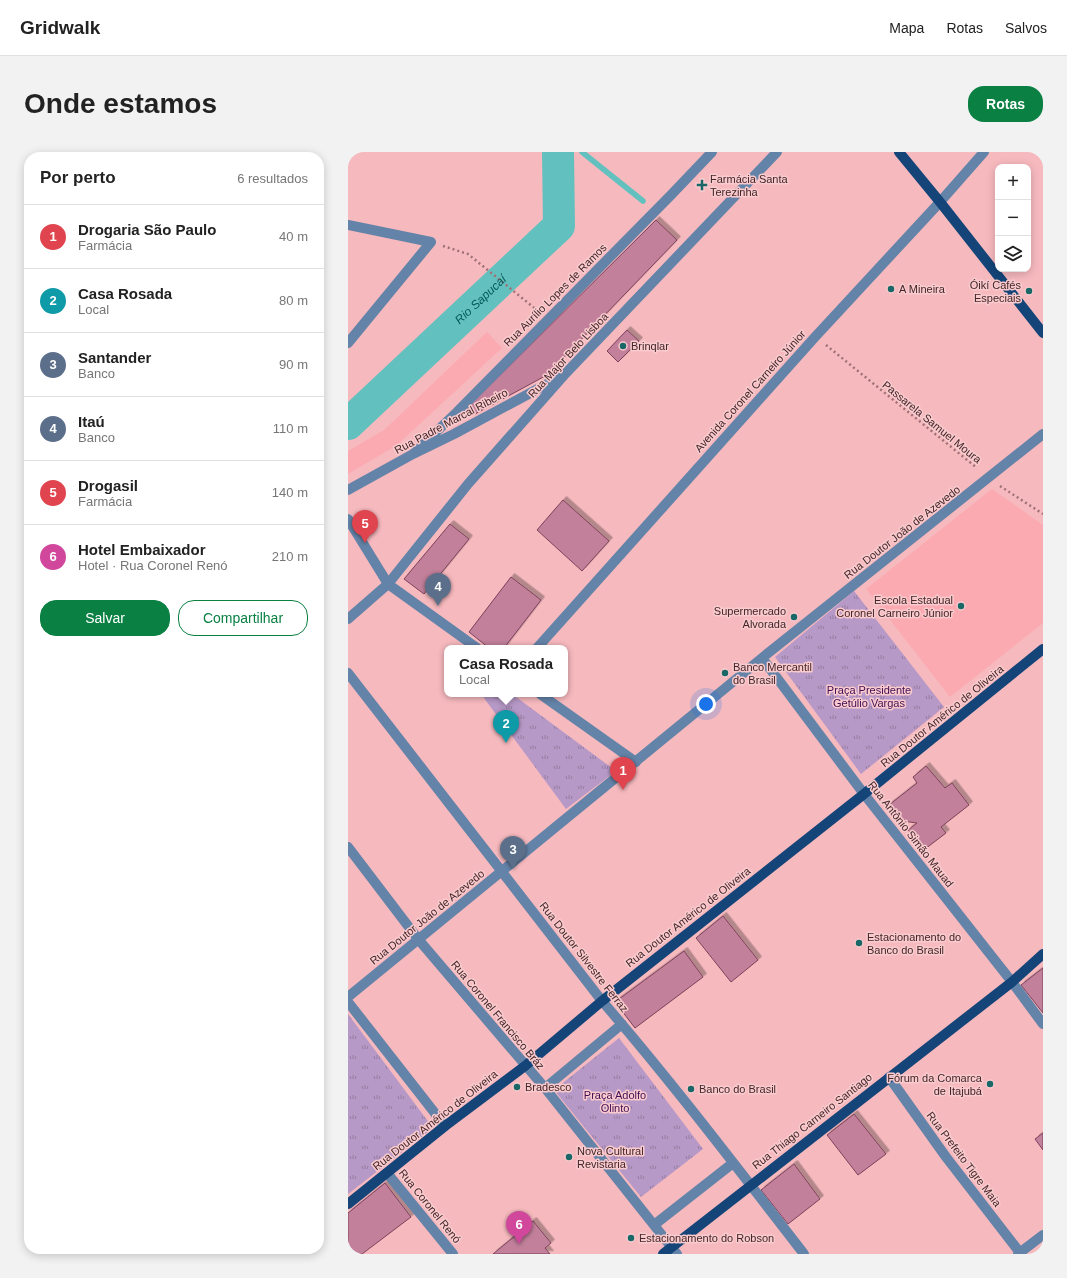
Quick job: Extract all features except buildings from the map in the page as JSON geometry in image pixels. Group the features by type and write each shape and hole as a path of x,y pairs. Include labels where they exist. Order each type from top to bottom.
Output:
{"main road":[{"path":"899,152 1043,332"},
{"name":"Rua Doutor Américo de Oliveira","path":"348,1204 445,1126 525,1066 602,1001 864,794 1043,649"},
{"name":"Rua Thiago Carneiro Santiago","path":"663,1254 674,1251 750,1185 1012,982 1043,954"}],"street":[{"name":"Rua Aurílio Lopes de Ramos","path":"412,454 457,412 666,201 712,152"},
{"name":"Rua Major Belo Lisboa","path":"348,619 388,584 468,484 566,374 778,152"},
{"name":"Avenida Coronel Carneiro Júnior","path":"540,645 815,337 940,202 984,152"},
{"path":"348,225 431,242 348,343"},
{"name":"Rua Padre Marcal Ribeiro","path":"348,490 412,454 454,434 566,374"},
{"name":"Rua Doutor João de Azevedo","path":"348,997 762,658 1043,434"},
{"path":"348,519 388,584 473,645"},
{"name":"Rua Antônio Simão Mauad","path":"762,658 864,794 1012,982 1043,1024"},
{"name":"Rua Doutor Silvestre Ferraz","path":"348,674 602,1001 734,1163 804,1254"},
{"path":"544,697 636,762"},
{"name":"Rua Coronel Francisco Bráz","path":"348,847 418,939 545,1088 674,1251"},
{"path":"348,1002 445,1126"},
{"path":"545,1088 622,1024"},
{"name":"Rua Prefeito Tigre Maia","path":"889,1077 946,1157 1020,1254"},
{"path":"654,1224 734,1163"},
{"name":"Rua Coronel Renó","path":"387,1173 453,1254"},
{"path":"1020,1254 1043,1235"}],"path":[{"path":"431,242 468,254 537,309"},
{"name":"Passarela Samuel Moura","path":"815,337 989,478 1043,514"}],"shaded area":[{"path":"487,332 502,348 397,445 348,474 348,451 384,430"},
{"name":"Escola Estadual Coronel Carneiro Júnior","path":"992,489 1043,525 1043,623 950,697 866,589"}],"green space":[{"name":"Praça Presidente Getúlio Vargas","path":"854,591 944,707 861,774 775,657"},
{"path":"483,697 516,697 616,771 566,809"},
{"path":"348,1014 433,1128 348,1194"},
{"name":"Praça Adolfo Olinto","path":"619,1038 703,1149 641,1197 554,1090"}],"waterway":[{"name":"Rio Sapucaí","path":"348,424 559,226 558,152"},
{"path":"582,152 643,201"}],"place":[{"name":"Farmácia Santa Terezinha","path":"702,185"},
{"name":"A Mineira","path":"891,289"},
{"name":"Óikí Cafés Especiais","path":"1029,291"},
{"name":"Brinqlar","path":"623,346"},
{"name":"Drogasil","path":"365,543"},
{"name":"Itaú","path":"438,606"},
{"name":"Escola Estadual Coronel Carneiro Júnior","path":"961,606"},
{"name":"Supermercado Alvorada","path":"794,617"},
{"name":"Banco Mercantil do Brasil","path":"725,673"},
{"name":"Casa Rosada","path":"506,743"},
{"name":"Drogaria São Paulo","path":"623,790"},
{"name":"Santander","path":"513,869"},
{"name":"Estacionamento do Banco do Brasil","path":"859,943"},
{"name":"Fórum da Comarca de Itajubá","path":"990,1084"},
{"name":"Bradesco","path":"517,1087"},
{"name":"Banco do Brasil","path":"691,1089"},
{"name":"Nova Cultural Revistaria","path":"569,1157"},
{"name":"Estacionamento do Robson","path":"631,1238"},
{"name":"Hotel Embaixador","path":"519,1244"}]}
